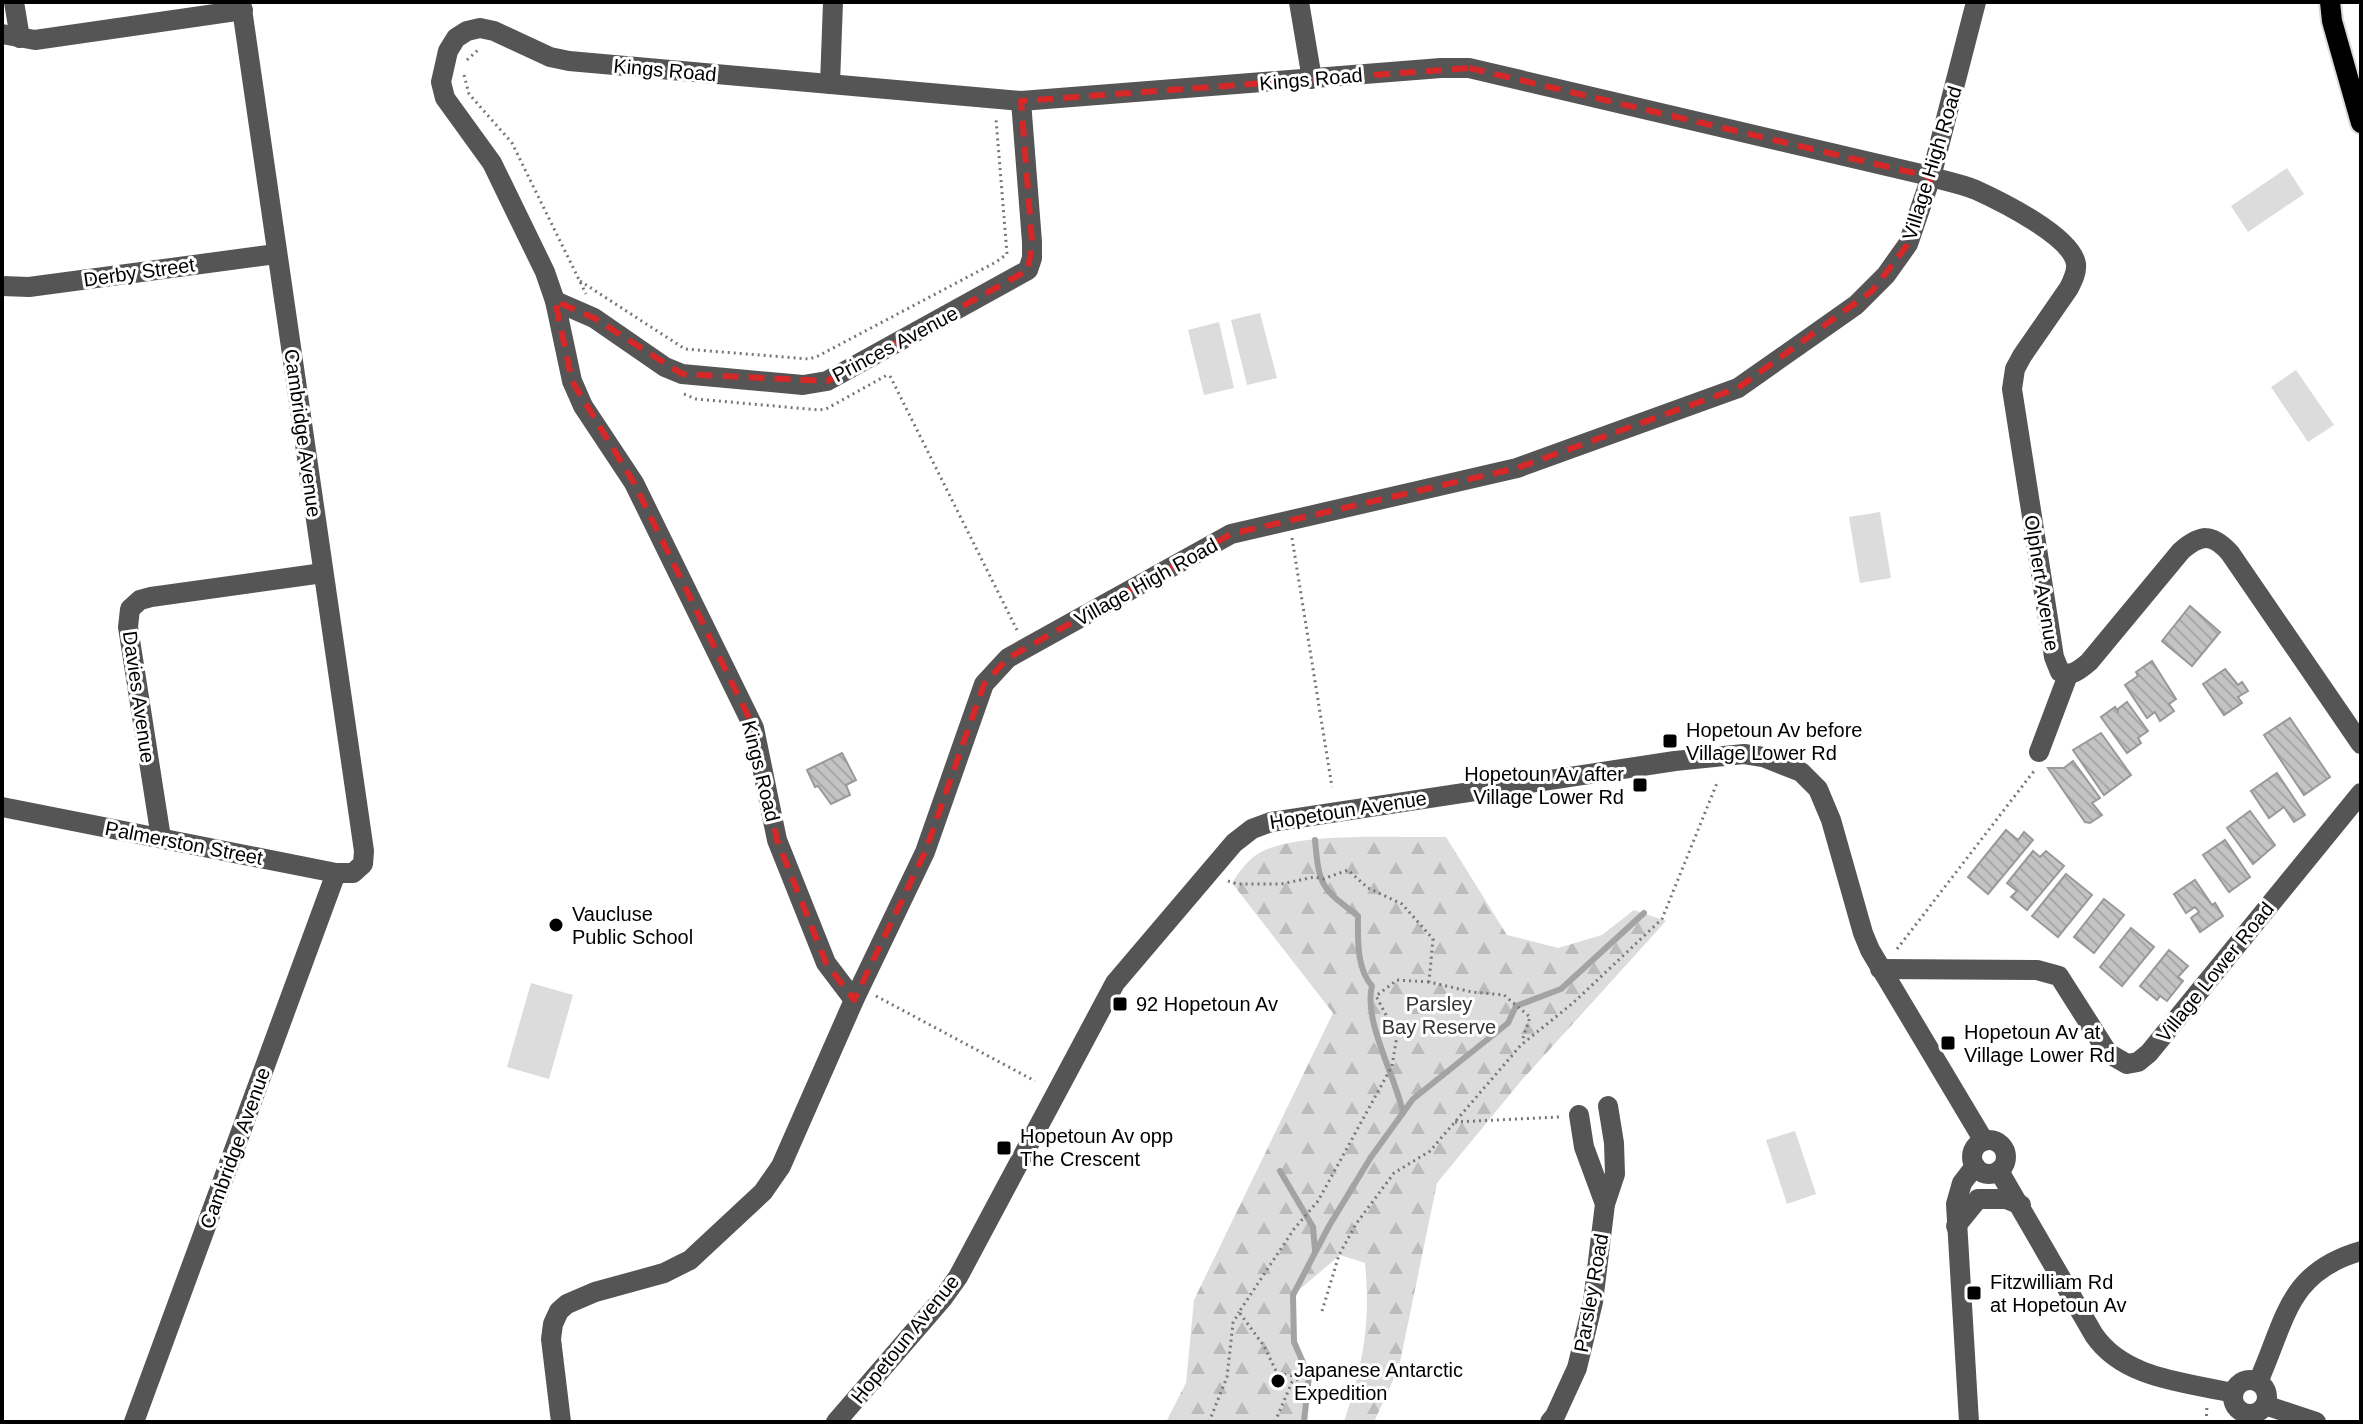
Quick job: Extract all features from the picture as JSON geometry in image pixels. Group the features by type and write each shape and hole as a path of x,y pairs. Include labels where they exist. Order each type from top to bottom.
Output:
{"main road":[{"path":"2330,2 2332,21 2360,117"}],"street":[{"path":"14,2 11,36 35,40 242,6"},
{"path":"830,84 833,2"},
{"path":"1299,2 1312,79"},
{"name":"Village High Road","path":"561,1422 551,1339 559,1311 567,1304 595,1292 664,1273 690,1260 763,1192 781,1166 857,994 925,852 984,684 1008,658 1231,534 1517,468 1738,388 1841,317 1872,291 1908,244 1931,177 1976,2"},
{"name":"Cambridge Avenue","path":"242,6 364,851 363,864"},
{"name":"Kings Road","path":"857,994 826,963 777,840 754,728 634,483 583,406 572,381 555,301 545,272 492,163 445,98 441,82 443,66 456,38 480,28 494,31 550,57 569,61 1021,101 1469,68 1931,177"},
{"name":"Princes Avenue","path":"555,301 594,318 665,367 682,374 815,385 827,381 1028,270 1032,242 1021,101"},
{"name":"Olphert Avenue","path":"1931,177 1975,190 2052,233 2064,243 2076,264 2069,288 2015,369 2012,389 2054,657 2060,672 2068,675 2098,653 2181,551 2193,541 2207,538 2220,541 2361,744"},
{"name":"Derby Street","path":"2,286 29,287 276,254"},
{"name":"Davies Avenue","path":"161,838 128,627 130,609 140,600 151,597 323,573"},
{"path":"2039,752 2068,675"},
{"name":"Hopetoun Avenue","path":"836,1422 958,1277 1115,983 1229,848 1261,824 1675,761 1744,754 1763,757 1801,772 1818,789 1831,820 1863,933 1880,969 1984,1141"},
{"name":"Village Lower Road","path":"1880,969 2037,970 2059,976 2108,1053 2127,1064 2138,1062 2149,1053 2361,793"},
{"name":"Palmerston Street","path":"2,807 336,873 353,873 363,864"},
{"name":"Cambridge Avenue","path":"134,1422 336,873"},
{"name":"Parsley Road","path":"1550,1422 1577,1368 1593,1302 1605,1204 1615,1174 1608,1106"},
{"name":"Parsley Road","path":"1579,1115 1584,1147 1605,1204"},
{"path":"1969,1422 1956,1204 1959,1191 1975,1166 1973,1151 1984,1141 1999,1143 2005,1152 2005,1162 1999,1171 1988,1174 1975,1166"},
{"path":"1999,1171 2094,1335 2110,1355 2141,1371 2233,1393"},
{"path":"1956,1226 1978,1199 2006,1199 2021,1205"},
{"path":"2258,1382 2296,1295 2307,1279 2326,1265 2361,1251"},
{"path":"2243,1382 2258,1382 2266,1390 2265,1405 2258,1413 2247,1414 2235,1404 2233,1393 2243,1382"},
{"path":"2265,1405 2316,1422"}],"path":[{"path":"466,61 484,47"},
{"path":"464,73 469,94 512,143 580,281 594,318"},
{"path":"580,281 685,349 809,359 818,356 983,270 1007,254 995,112"},
{"path":"879,353 1026,648"},
{"path":"1289,520 1332,787"},
{"path":"1895,952 2038,766 2039,752"},
{"path":"1322,1311 1339,1255 1356,1224 1394,1173 1430,1151 1521,1045 1573,1003 1662,919 1717,783"},
{"path":"1223,879 1237,884 1281,884 1314,877 1323,879 1348,870 1368,888 1402,904 1433,939 1429,982"},
{"path":"1209,1422 1227,1377 1233,1323 1294,1229 1318,1201 1392,1066 1397,1036 1376,996 1397,980 1429,982 1472,992 1504,995 1530,1017 1521,1045"},
{"path":"857,994 1035,1081"},
{"path":"1453,1122 1579,1115"},
{"path":"1239,1312 1264,1346 1277,1373 1298,1377"},
{"path":"1275,1422 1292,1382 1324,1367"}],"highlighted area":[{"path":"1469,68 1931,177 1908,244 1872,291 1738,388 1517,468 1231,534 1008,658 984,684 925,852 854,1000 826,963 777,840 754,728 634,483 572,381 555,301 594,318 682,374 827,381 1028,270 1032,242 1021,101"}],"green space":[{"path":"2287,168 2304,194 2248,232 2231,206"},
{"path":"1260,313 1277,378 1247,385 1231,320"},
{"path":"1219,322 1234,388 1204,395 1188,330"},
{"path":"2296,370 2334,425 2308,442 2271,387"},
{"path":"1880,512 1891,578 1860,583 1849,517"},
{"name":"Parsley Bay Reserve","path":"1446,837 1507,935 1558,948 1602,935 1634,910 1666,921 1521,1081 1437,1183 1399,1367 1374,1422 1344,1422 1364,1344 1367,1285 1365,1263 1340,1255 1293,1295 1294,1342 1309,1376 1304,1422 1166,1422 1186,1383 1194,1300 1333,1013 1232,883 1252,858 1279,845 1325,838"},
{"path":"531,983 573,995 549,1079 507,1067"},
{"path":"1795,1131 1816,1194 1787,1204 1766,1140"}],"building":[{"path":"2190,606 2220,632 2192,666 2162,641"},
{"path":"2152,661 2176,699 2169,704 2174,711 2160,721 2155,712 2147,718 2125,685 2138,676 2136,672"},
{"path":"2225,669 2238,685 2242,682 2248,691 2238,697 2242,703 2224,715 2203,684"},
{"path":"2127,702 2148,731 2138,738 2141,743 2127,753 2101,717 2115,707 2118,711"},
{"path":"2290,718 2330,777 2304,795 2264,735"},
{"path":"2101,733 2131,775 2104,795 2073,750"},
{"path":"842,753 856,780 846,785 850,795 831,804 818,786 815,787 807,770"},
{"path":"2073,761 2100,798 2092,803 2102,815 2090,823 2085,822 2048,768 2064,768"},
{"path":"2277,773 2305,815 2294,822 2284,807 2269,818 2251,791"},
{"path":"2250,811 2275,845 2253,864 2227,828"},
{"path":"2006,830 2018,840 2024,832 2033,840 1988,894 1968,877"},
{"path":"2225,840 2250,877 2229,892 2203,855"},
{"path":"2033,851 2040,857 2046,851 2064,866 2027,910 2011,897 2017,891 2007,883"},
{"path":"2066,874 2092,895 2058,937 2032,916"},
{"path":"2195,880 2223,916 2200,932 2191,918 2199,912 2195,907 2186,913 2174,894"},
{"path":"2104,899 2124,915 2094,953 2074,937"},
{"path":"2131,928 2154,947 2122,986 2100,967"},
{"path":"2169,950 2188,966 2178,977 2183,981 2167,1001 2160,996 2157,1000 2140,986"}],"waterway":[{"path":"1315,840 1324,885 1358,916 1359,952 1363,971 1372,986 1372,1016 1403,1113"},
{"path":"1304,1422 1309,1376 1294,1342 1293,1295 1329,1226 1371,1157 1413,1099 1508,1023 1516,1006 1561,989 1644,913"},
{"path":"1280,1171 1313,1227 1315,1250"}],"place":[{"name":"Hopetoun Av before Village Lower Rd","path":"1670,741"},
{"name":"Hopetoun Av after Village Lower Rd","path":"1640,785"},
{"name":"Vaucluse Public School","path":"556,925"},
{"name":"92 Hopetoun Av","path":"1120,1004"},
{"name":"Hopetoun Av at Village Lower Rd","path":"1948,1043"},
{"name":"Hopetoun Av opp The Crescent","path":"1004,1148"},
{"name":"Fitzwilliam Rd at Hopetoun Av","path":"1974,1293"},
{"name":"Japanese Antarctic Expedition","path":"1278,1381"}]}
